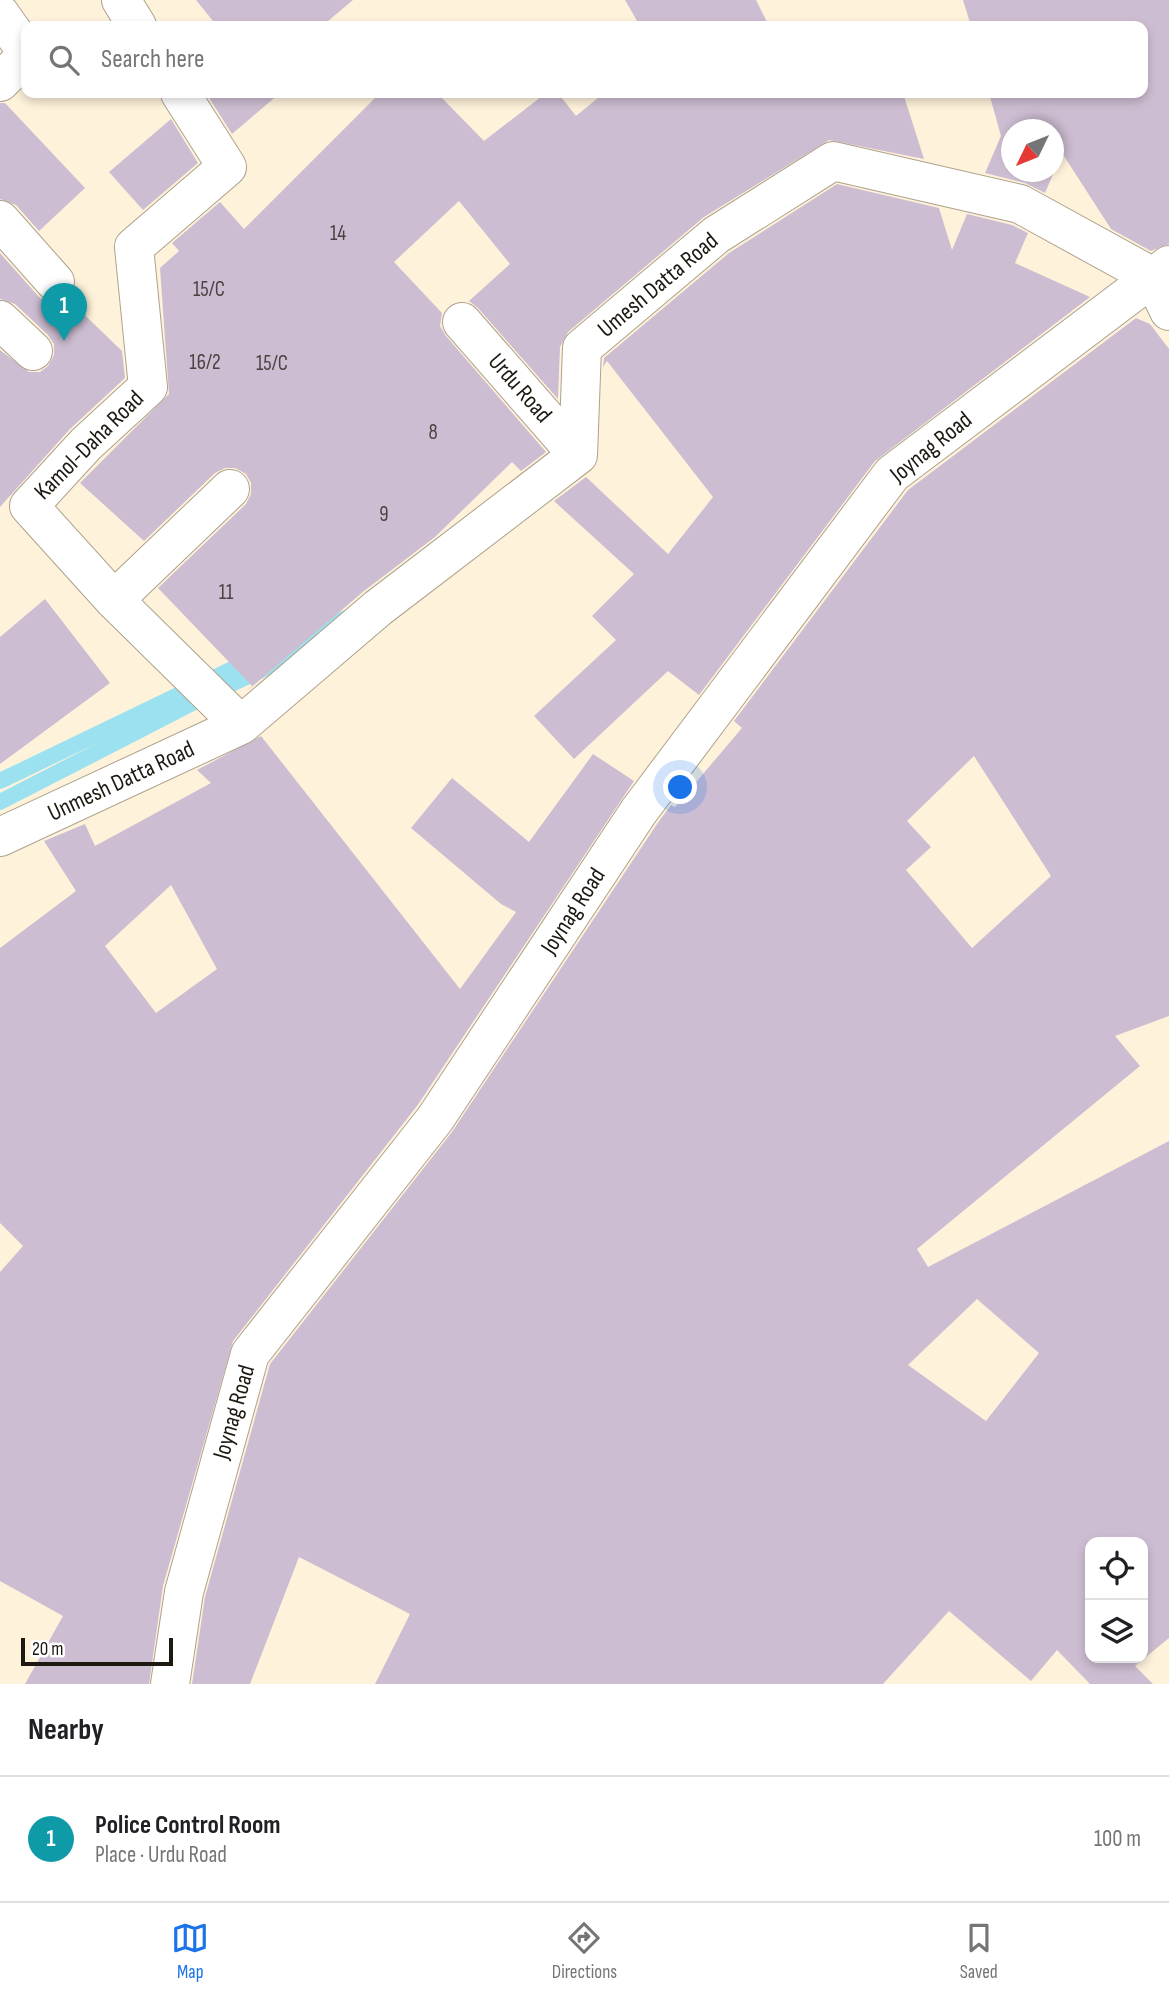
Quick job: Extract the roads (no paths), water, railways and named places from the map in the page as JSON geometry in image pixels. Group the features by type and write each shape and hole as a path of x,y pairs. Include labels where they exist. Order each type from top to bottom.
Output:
{"street":[{"path":"121,0 135,21"},
{"path":"0,14 21,46"},
{"path":"0,82 21,59"},
{"name":"Kamol-Daha Road","path":"183,98 227,167 134,247 148,387 86,444 29,506 114,600 242,725"},
{"name":"Umesh Datta Road","path":"578,455 582,348 716,235 833,161 1020,204 1164,284"},
{"path":"0,220 55,282"},
{"name":"Joynag Road","path":"170,1684 184,1592 250,1354 435,1118 639,811 892,474 1164,284"},
{"path":"0,320 33,351"},
{"name":"Urdu Road","path":"463,322 578,455"},
{"path":"242,725 378,608 578,455"},
{"path":"114,600 230,489"},
{"name":"Unmesh Datta Road","path":"0,837 242,725"}],"waterway":[{"path":"299,639 346,618"},
{"path":"0,802 208,695 314,645"},
{"path":"0,781 253,659"}],"place":[{"name":"Police Control Room","path":"64,341"}]}
